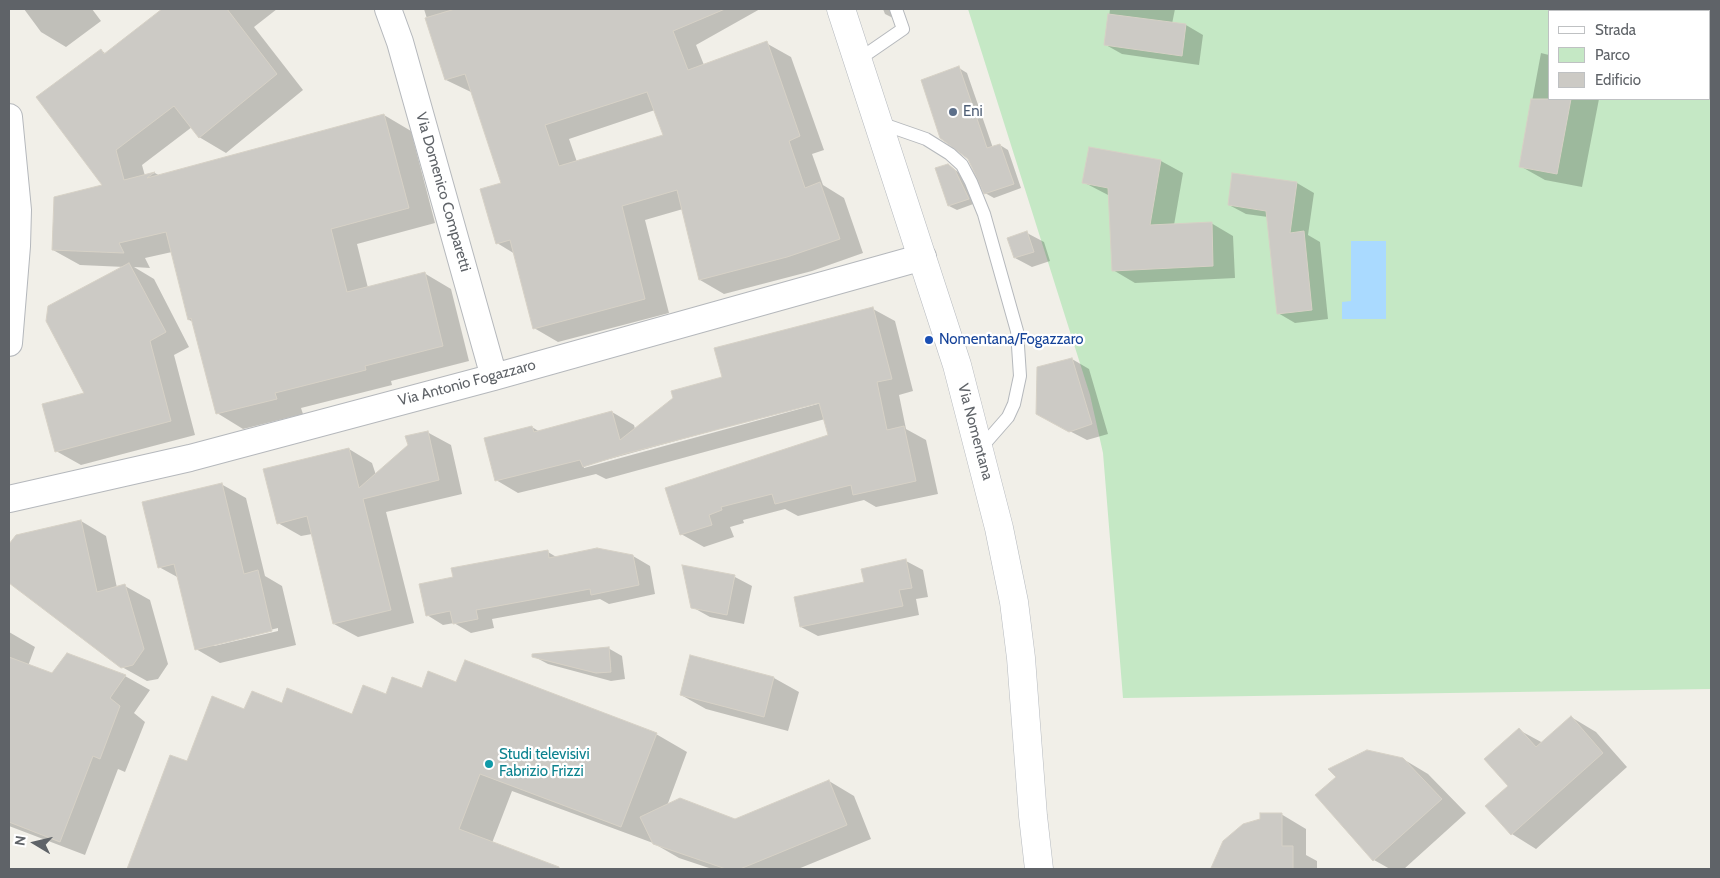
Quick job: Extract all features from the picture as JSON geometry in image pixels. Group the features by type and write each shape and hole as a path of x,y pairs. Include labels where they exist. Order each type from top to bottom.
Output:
{"main road":[{"name":"Via Nomentana","path":"842,9 923,257 980,449 1014,602 1025,698 1033,816 1039,869"}],"street":[{"name":"Via Domenico Comparetti","path":"388,9 408,70 494,377"},
{"path":"9,118 18,210 9,343"},
{"name":"Via Antonio Fogazzaro","path":"9,499 190,458 494,377 923,257"}],"lane":[{"path":"858,60 903,29 896,9"},
{"path":"879,122 926,139 950,154 962,165 984,214 1017,331 1020,368 1014,404 999,429 980,449"}],"green space":[{"path":"968,9 1711,9 1711,689 1123,698 1103,453 1090,395"}],"water":[{"path":"1351,241 1386,241 1386,319 1342,319 1342,302 1351,301"}],"building":[{"path":"162,9 227,9 277,74 199,138 174,106 116,150 124,180 155,172 147,178 384,114 409,208 331,229 347,292 425,272 443,346 365,366 366,370 275,393 277,399 216,414 191,318 188,320 166,232 119,243 124,253 52,250 54,197 102,185 36,97 101,49 104,54"},
{"path":"455,9 725,9 673,31 688,70 767,41 800,136 789,141 805,188 820,182 840,239 787,257 699,280 677,190 622,206 645,299 533,329 510,240 496,244 480,189 501,183 465,74 445,80 425,18","holes":["647,92 663,135 559,166 545,125"]},
{"path":"1108,14 1186,24 1182,56 1104,45"},
{"name":"Eni","path":"959,66 987,148 1000,144 1014,184 984,194 968,159 940,138 921,80"},
{"path":"1531,99 1571,100 1557,174 1519,167"},
{"path":"1089,147 1161,160 1150,225 1212,222 1213,266 1112,271 1108,188 1082,183"},
{"path":"948,164 955,170 969,199 948,206 935,168"},
{"path":"1232,173 1297,182 1290,233 1304,231 1312,310 1277,314 1266,211 1228,205"},
{"path":"1027,231 1034,252 1014,258 1007,238"},
{"path":"129,263 166,332 150,341 171,421 55,452 42,404 84,393 46,321 48,306"},
{"path":"873,307 892,379 877,382 887,430 904,426 916,481 853,495 851,485 775,504 772,494 721,507 722,510 709,515 712,525 680,535 665,488 828,435 819,403 624,454 583,467 580,460 495,481 484,438 532,426 534,432 612,411 620,440 673,398 671,391 722,377 714,348"},
{"path":"1072,358 1092,424 1069,432 1036,414 1037,367"},
{"path":"428,431 439,480 363,499 391,610 333,624 307,516 277,524 263,469 349,448 359,488 408,445 405,436"},
{"path":"222,483 244,574 258,570 272,631 195,650 174,564 158,568 142,502"},
{"path":"81,520 97,592 125,584 144,649 133,665 121,668 9,583 9,544 16,535"},
{"path":"597,548 633,555 639,585 591,595 590,589 476,610 478,619 453,624 450,611 426,616 419,584 453,577 451,568 548,550 549,558"},
{"path":"906,559 912,588 899,590 903,606 800,627 794,597 864,582 861,569"},
{"path":"682,565 735,575 727,615 691,608"},
{"path":"609,647 611,672 596,673 532,657 532,654"},
{"path":"67,653 126,675 110,698 120,706 100,759 93,756 60,842 9,822 9,657 52,673"},
{"path":"690,655 774,677 764,717 680,695"},
{"name":"Studi televisivi Fabrizio Frizzi","path":"465,660 657,733 621,827 480,774 459,829 559,867 559,869 127,869 170,755 187,761 212,696 244,709 252,691 282,703 287,688 352,714 363,685 386,694 392,677 422,688 428,671 456,682"},
{"path":"1571,716 1603,753 1511,835 1485,806 1508,786 1484,759 1519,728 1536,747"},
{"path":"1367,750 1403,758 1442,799 1373,861 1315,795 1336,777 1328,769"},
{"path":"829,780 847,825 740,869 726,869 653,844 640,817 680,798 735,819"},
{"path":"1260,813 1282,813 1282,846 1293,846 1293,869 1211,868 1223,841 1243,824 1260,819"}],"place":[{"name":"Eni","path":"953,112"},
{"name":"Nomentana/Fogazzaro","path":"929,340"},
{"name":"Studi televisivi Fabrizio Frizzi","path":"489,764"}]}
